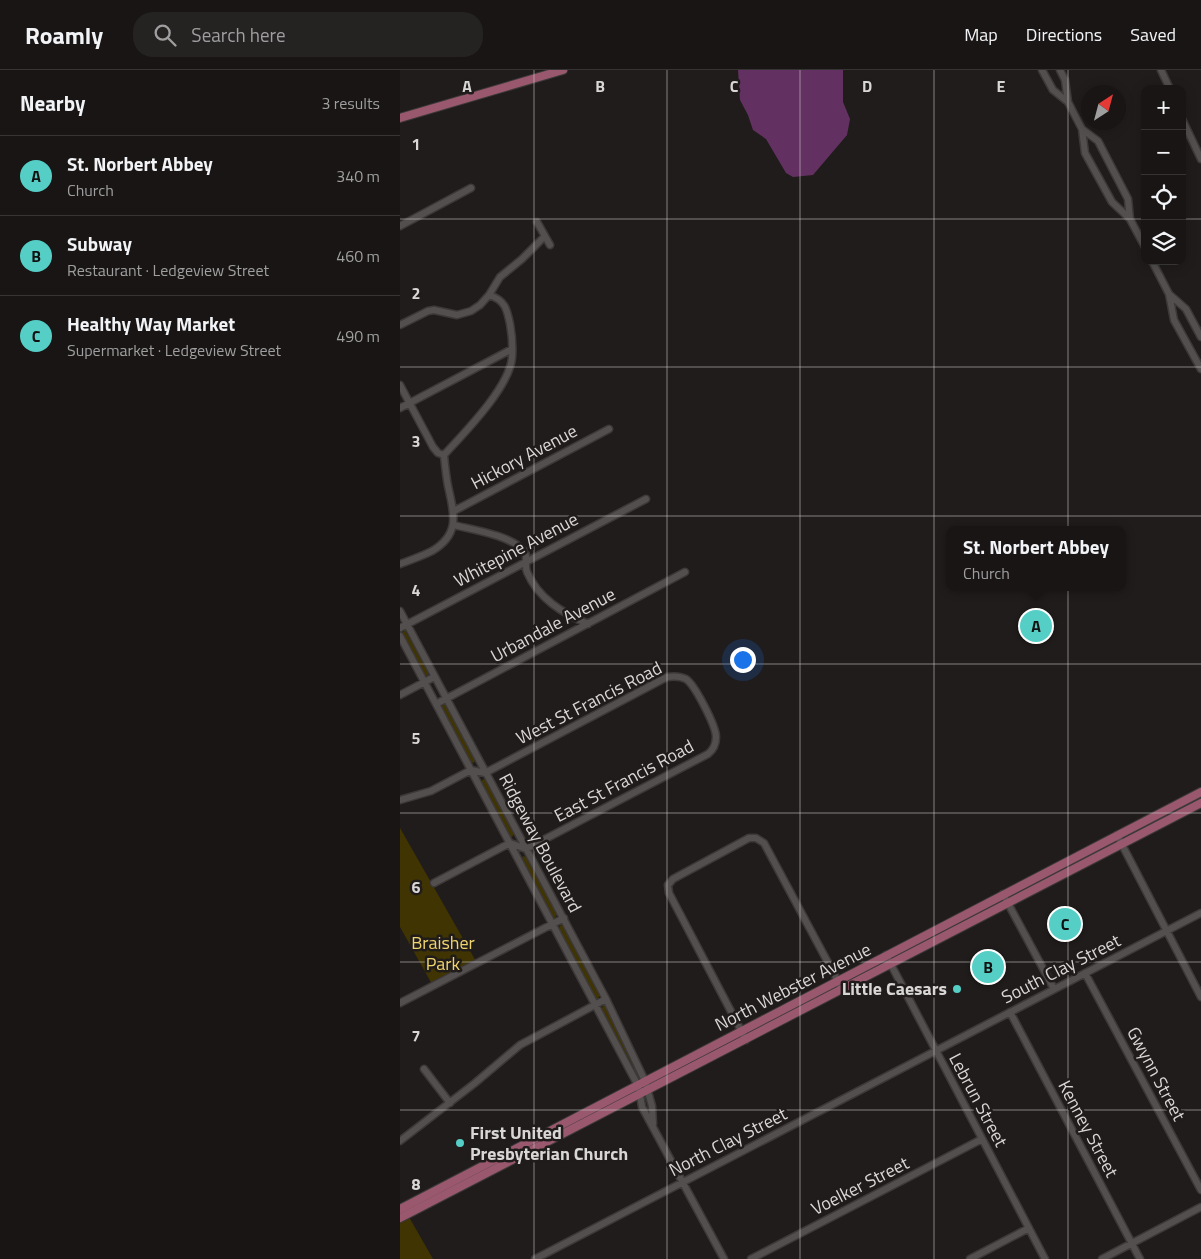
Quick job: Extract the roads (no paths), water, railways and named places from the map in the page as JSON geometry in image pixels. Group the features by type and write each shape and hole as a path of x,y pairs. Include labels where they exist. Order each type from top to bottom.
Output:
{"main road":[{"path":"400,118 564,70"},
{"name":"North Webster Avenue","path":"400,1208 1201,792"},
{"name":"North Webster Avenue","path":"400,1218 1201,803"}],"street":[{"path":"1042,70 1053,90 1068,102"},
{"path":"1060,70 1065,80 1068,102 1081,127"},
{"path":"1161,70 1168,85"},
{"path":"1186,127 1201,159"},
{"path":"1082,130 1085,153 1112,202 1130,219 1141,240"},
{"path":"1083,130 1098,141 1128,199 1130,219"},
{"path":"400,226 471,188"},
{"path":"537,222 550,245"},
{"path":"400,326 428,311 434,310 452,315 462,314 480,305 489,295 500,277 522,259 545,236"},
{"path":"1154,265 1169,294 1174,320 1201,369"},
{"path":"1169,294 1186,309 1201,337"},
{"path":"400,564 434,550 446,540 454,525 454,511 445,470 444,455 492,400 509,369 512,359 512,336 506,306 500,299 489,295"},
{"path":"400,408 512,349"},
{"path":"400,385 433,447 438,453 444,455"},
{"name":"Hickory Avenue","path":"454,511 608,429"},
{"name":"Whitepine Avenue","path":"400,628 646,498"},
{"path":"454,525 498,536 513,542 525,552 526,569 532,582 545,598 560,610 588,624"},
{"name":"Urbandale Avenue","path":"436,704 685,572"},
{"name":"Ridgeway Boulevard","path":"400,611 606,999 641,1083 642,1107 654,1126 724,1259"},
{"name":"Ridgeway Boulevard","path":"400,636 596,1005 641,1083 648,1090 654,1126"},
{"path":"400,695 434,676"},
{"name":"West St Francis Road","path":"485,773 667,677 682,678 691,684 714,726"},
{"name":"East St Francis Road","path":"526,850 708,754 714,748 716,741 717,736 714,726"},
{"path":"400,800 431,791 471,770 485,773"},
{"path":"1117,835 1201,997"},
{"path":"746,1040 668,890 669,883 673,878 748,838 756,838 763,842 843,990"},
{"path":"434,883 510,843 526,850"},
{"path":"1003,894 1054,989"},
{"name":"South Clay Street","path":"936,1051 1201,913"},
{"path":"400,1003 564,918"},
{"name":"Lebrun Street","path":"886,955 1045,1259"},
{"name":"Gwynn Street","path":"1085,973 1201,1190"},
{"path":"400,1141 520,1045 606,999"},
{"name":"Kenney Street","path":"1010,1012 1140,1259"},
{"name":"North Clay Street","path":"535,1259 936,1051"},
{"path":"424,1069 450,1102"},
{"name":"Voelker Street","path":"751,1259 982,1139"},
{"path":"1102,1259 1201,1206"},
{"path":"970,1259 1029,1228"}],"place":[{"name":"St. Norbert Abbey","path":"1036,626"},
{"name":"Healthy Way Market","path":"1065,924"},
{"name":"Subway","path":"988,967"},
{"name":"Little Caesars","path":"957,989"},
{"name":"First United Presbyterian Church","path":"460,1143"}],"park label":[{"name":"Braisher Park","path":"443,953"}]}
